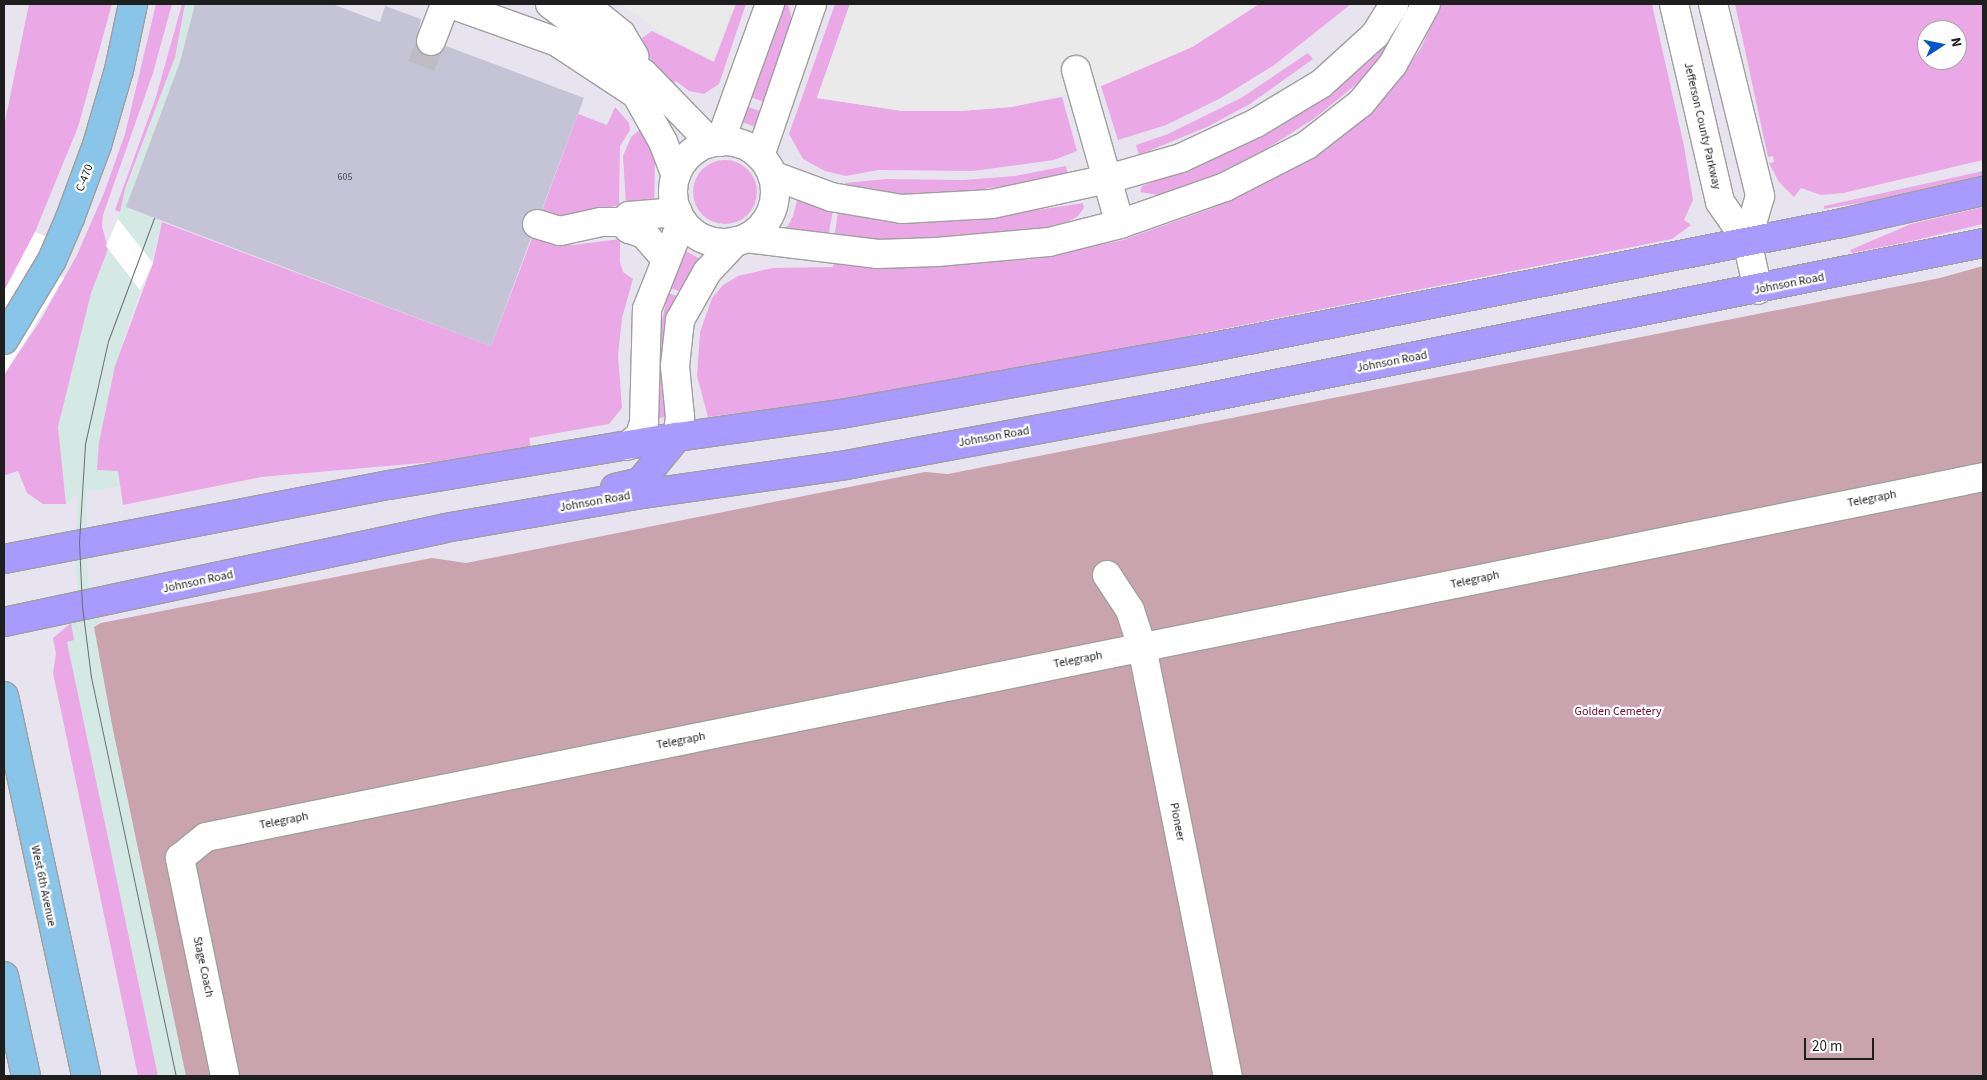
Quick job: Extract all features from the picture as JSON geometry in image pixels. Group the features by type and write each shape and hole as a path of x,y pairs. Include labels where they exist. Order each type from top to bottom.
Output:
{"highway":[{"name":"C-470","path":"4,340 52,260 98,145 119,70 134,4"},
{"name":"West 6th Avenue","path":"4,696 86,1076"},
{"path":"4,976 26,1076"}],"main road":[{"path":"4,559 169,525 626,446 841,414 1198,350 1747,241 1983,191"},
{"name":"Johnson Road","path":"4,622 446,528 636,495 855,463 1758,290 1983,243"},
{"path":"446,528 640,482 678,438"}],"street":[{"path":"431,41 445,4"},
{"path":"451,4 557,42 636,94 664,142 676,176"},
{"path":"550,4 644,74 715,142"},
{"path":"584,4 621,34 644,74"},
{"path":"715,142 770,4"},
{"path":"678,438 680,417 675,366 680,320 707,272 741,240 767,220 774,206 766,165 812,4"},
{"path":"1394,4 1375,35 1321,84 1256,123 1181,158 1108,180 992,204 902,209 831,197 766,165 741,145 715,142 691,154 676,176 674,190 680,216 701,238 714,243 741,240 878,254 937,252 1049,242 1120,224 1225,188 1307,144 1362,103 1393,64 1424,4"},
{"name":"Jefferson County Parkway","path":"1674,4 1720,202 1747,241 1758,290"},
{"name":"Jefferson County Parkway","path":"1713,4 1760,196 1747,241"},
{"path":"1076,70 1120,224"},
{"path":"536,224 560,230 601,222 622,222 628,216 680,216"},
{"path":"626,446 640,436 644,422 647,309 680,216"},
{"path":"622,222 629,229 644,234 665,258"},
{"name":"Telegraph","path":"180,858 206,837 1983,477"},
{"name":"Pioneer","path":"1107,575 1130,610 1142,647 1228,1076"},
{"name":"Stage Coach","path":"180,858 225,1076"}],"shaded area":[{"path":"29,4 112,4 78,127 35,232 4,291 4,126"},
{"path":"156,4 172,4 153,73 103,215 102,226 108,249 91,293 58,427 66,504 43,504 27,493 18,471 5,475 4,375 40,321 77,255 104,193 125,134"},
{"path":"182,4 185,4 175,57 125,189 120,212 115,210 156,97"},
{"path":"185,4 195,4 180,62 126,207 162,222 151,261 118,219 124,194 175,57"},
{"path":"620,4 734,4 713,60 666,36"},
{"path":"736,4 746,4 719,84 704,94 689,91 676,81 669,89 653,65 642,38 652,31 714,62"},
{"path":"781,4 788,4 793,24 764,102 748,96"},
{"path":"835,4 850,4 817,98 903,111 959,111 1011,107 1062,97 1077,151 1054,160 973,171 878,170 846,176 825,171 803,159 789,134"},
{"path":"850,4 1259,4 1192,47 1101,86 1011,107 959,111 903,111 817,98"},
{"path":"1259,4 1351,4 1273,66 1219,99 1166,125 1118,140 1101,86 1192,47"},
{"path":"1441,4 1652,4 1684,146 1693,200 1684,220 1691,225 1672,239 1073,359 850,398 708,417 697,376 700,332 712,298 723,285 738,276 772,268 833,267 835,258 922,266 1034,259 1123,240 1210,209 1268,181 1318,151 1366,115 1397,82 1421,48"},
{"path":"1735,4 1983,4 1983,160 1843,193 1821,195 1801,188 1794,197 1779,182 1769,163 1774,162 1773,156 1768,157"},
{"path":"1384,44 1386,48 1359,82 1315,118 1266,149 1215,175 1171,193 1158,195 1140,192 1142,186 1188,168"},
{"path":"1308,53 1313,59 1250,104 1207,127 1139,155 1136,145 1168,134 1241,98"},
{"path":"744,105 762,112 760,128 735,120"},
{"path":"615,107 629,123 630,130 620,146 619,205 577,216 538,221 578,114 607,125"},
{"path":"644,126 655,161 654,210 626,205 623,156 631,137"},
{"path":"719,160 731,160 748,169 755,180 757,192 755,204 748,215 731,224 719,224 707,219 698,210 693,198 693,186 698,174 707,165"},
{"path":"1066,166 1068,175 1061,178 913,199 847,190 845,183 886,179 964,180 1015,176"},
{"path":"1983,171 1983,175 1971,179 1907,195 1824,209 1824,206"},
{"path":"798,197 833,210 828,238 784,233 793,216"},
{"path":"1083,203 1084,208 1078,216 1064,224 1031,230 884,246 834,239 838,212 991,217"},
{"path":"1983,207 1983,224 1852,253 1850,250 1911,224"},
{"path":"162,222 491,346 532,238 573,245 620,239 620,262 623,272 633,279 622,318 618,355 622,408 609,424 529,438 531,448 433,462 261,477 123,505 118,471 97,470 99,442 115,366 153,263"},
{"path":"680,248 702,260 682,292 670,288"},
{"path":"108,249 140,290 115,366 99,442 97,470 118,471 121,486 86,492 89,618 99,616 101,623 94,627 186,1076 158,1076 67,642 74,640 71,623 79,621 75,550 78,493 66,504 58,427 91,293"},
{"path":"668,293 680,297 670,416 659,418 657,369 660,329"},
{"path":"71,623 74,640 67,642 158,1076 138,1076 53,673 56,654 53,638"}],"green space":[{"name":"Golden Cemetery","path":"1983,266 1983,1076 186,1076 113,730 94,627 101,623 432,558 466,563 925,472 948,474 1940,278"}],"pier":[{"path":"118,219 153,263 140,290 106,246"},
{"path":"35,232 47,237 55,274 64,278 4,375 4,291"}],"building":[{"path":"195,4 332,4 380,22 385,6 421,19 416,43 425,55 434,56 446,46 584,98 542,209 533,209 522,219 522,228 531,238 491,346 126,207 180,62"}],"tunnel":[{"path":"421,66 431,41"}],"tram line":[{"path":"154,218 108,341 85,444 79,542 82,606 91,677 176,1076"}]}
